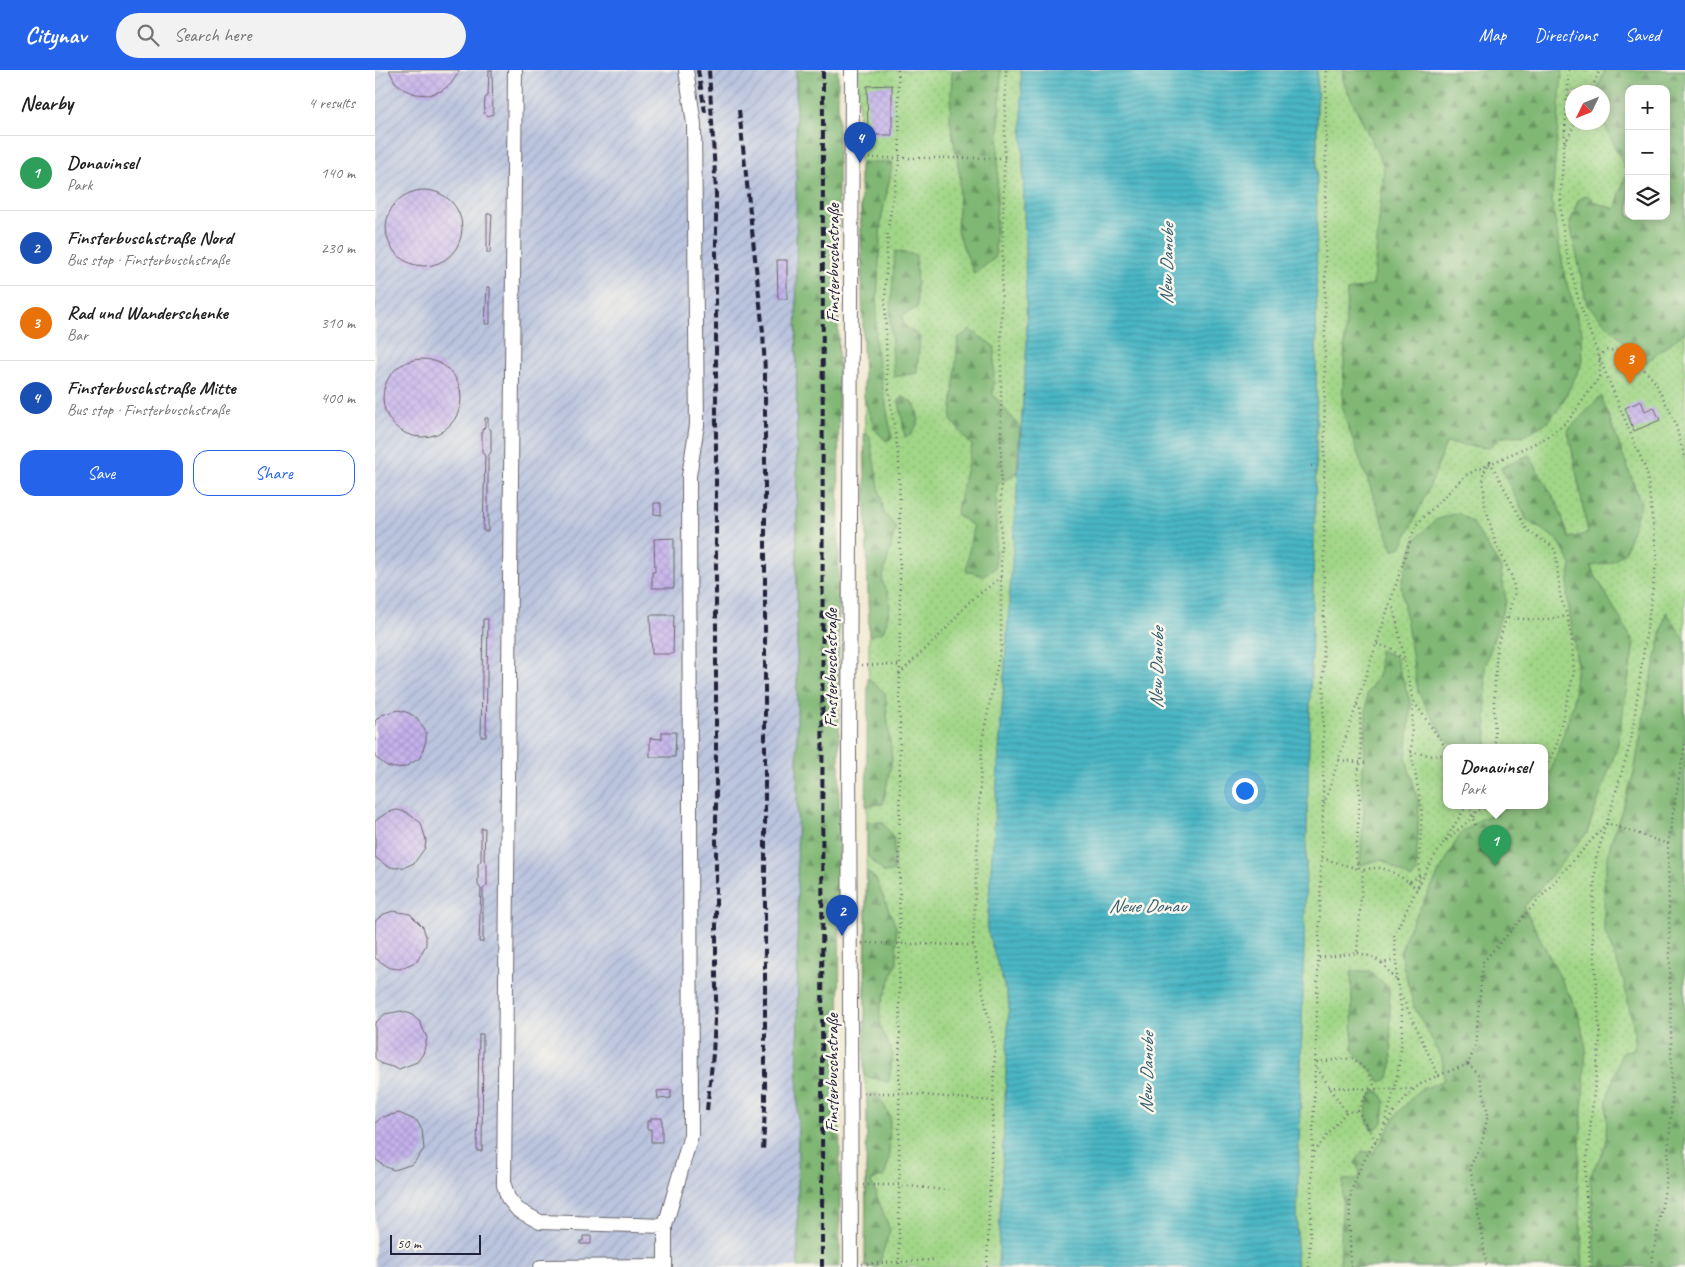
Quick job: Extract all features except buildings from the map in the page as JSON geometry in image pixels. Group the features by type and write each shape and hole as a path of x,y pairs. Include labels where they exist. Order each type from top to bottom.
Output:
{"street":[{"path":"515,70 504,1185 508,1198 518,1210 540,1222 665,1226"},
{"path":"541,1267 665,1267 665,1226 691,1135 689,476 697,425 694,124 686,70"},
{"name":"Finsterbuschstraße","path":"851,1266 849,739 852,70"}],"path":[{"path":"898,70 900,158 888,227 885,298 887,376 899,460 899,1267"},
{"path":"987,1267 995,1048 973,945 982,741 1001,647 1001,337 1006,70"},
{"path":"1309,1267 1323,808 1326,70"},
{"path":"1569,70 1561,214 1565,245 1579,302 1599,357 1647,473 1657,558 1631,742 1596,859 1592,923 1600,1038 1585,1176 1590,1267"},
{"path":"1593,85 1600,70"},
{"path":"1564,146 1572,130"},
{"path":"860,158 1005,158"},
{"path":"1323,808 1415,526 1466,475 1490,462 1546,438 1568,421 1600,376 1599,357 1606,350 1623,351 1640,365 1655,382 1674,419 1685,459"},
{"path":"1023,394 1027,396"},
{"path":"1490,462 1527,530 1553,547 1557,554 1560,596 1567,616 1574,672 1556,747 1548,762"},
{"path":"1490,462 1483,474 1485,505 1495,541 1512,577 1515,593 1497,646 1493,702 1495,744"},
{"path":"1311,466 1316,465"},
{"path":"899,674 943,632 968,603 1001,577"},
{"path":"1389,605 1394,609 1413,701 1411,752 1422,809 1417,878 1418,890"},
{"path":"1508,618 1541,620 1567,616"},
{"path":"1377,644 1392,649 1404,661"},
{"path":"862,665 899,665"},
{"path":"1413,701 1443,744"},
{"path":"1357,705 1361,708 1361,762 1357,775 1360,793 1356,859 1359,869"},
{"path":"1651,1267 1666,1182 1672,1099 1668,844 1685,742"},
{"path":"1411,752 1435,756 1443,755"},
{"path":"1339,760 1367,763"},
{"path":"1351,1267 1351,1193 1382,1129 1393,1090 1401,1043 1401,1006 1394,935 1425,873 1465,809"},
{"path":"1470,809 1475,825"},
{"path":"1444,842 1473,817 1479,809"},
{"path":"1607,823 1668,844"},
{"path":"1329,1087 1413,1089 1468,1064 1475,1047 1483,962 1607,823"},
{"path":"1322,858 1363,870 1374,867 1389,869 1418,890"},
{"path":"1357,953 1359,947 1363,870"},
{"path":"1409,882 1425,873"},
{"path":"861,943 973,945"},
{"path":"1359,947 1363,954"},
{"path":"1319,958 1357,953 1363,954 1382,963 1398,982"},
{"path":"1382,963 1396,960"},
{"path":"1398,988 1439,1077"},
{"path":"1316,1062 1353,1058 1368,1072 1376,1089"},
{"path":"1468,1064 1480,1076 1488,1115 1482,1142 1470,1167 1487,1267"},
{"path":"1316,1066 1346,1112"},
{"path":"1358,1111 1363,1099 1372,1089"},
{"path":"1382,1129 1413,1089"},
{"path":"851,1093 899,1093 993,1101"},
{"path":"1313,1153 1346,1112 1358,1111"},
{"path":"1358,1111 1376,1141"},
{"path":"851,1185 899,1185 945,1190"},
{"path":"851,1266 933,1260"}],"shaded area":[{"path":"375,70 796,70 798,1267 375,1267"}],"green space":[{"path":"796,70 838,70 840,1267 798,1267"},
{"path":"858,70 1021,70 1027,341 987,929 1009,1002 998,1267 865,1267 867,1096 864,1076 869,636"},
{"path":"952,70 1001,70 995,258 974,274 957,231 960,176 950,120"},
{"path":"1317,70 1685,70 1685,1267 1296,1267 1316,465"},
{"path":"1343,70 1562,70 1552,202 1565,278 1582,332 1583,362 1560,407 1547,422 1526,435 1501,437 1488,448 1446,443 1432,481 1402,546 1393,550 1342,410 1347,291 1373,285 1384,167 1343,81"},
{"path":"1605,70 1685,70 1685,332 1645,363 1587,305 1570,223 1578,200 1588,195 1596,203 1615,209 1625,178 1625,220 1670,220 1670,85 1625,85 1625,168 1607,130 1610,130 1610,85 1600,85"},
{"path":"863,162 893,162 881,221 875,345 892,438 886,441 874,428 864,397 860,167"},
{"path":"895,251 916,255 917,308 902,316 904,325 920,337 917,373 894,377 890,318"},
{"path":"970,330 995,347 993,394 1020,428 1017,473 997,485 995,568 984,576 966,571 973,526 956,514 972,446 951,420 958,338"},
{"path":"903,396 915,405 919,420 912,434 905,437 899,401"},
{"path":"1601,396 1641,503 1625,552 1610,563 1590,566 1634,643 1618,744 1587,833 1524,907 1578,1012 1586,1048 1578,1176 1583,1267 1340,1267 1343,1180 1358,1179 1361,1173 1355,1163 1362,1151 1374,1153 1397,1114 1418,1091 1444,1080 1442,1058 1414,1007 1400,953 1409,928 1460,834 1479,820 1505,809 1548,809 1548,776 1573,705 1577,662 1567,595 1571,564 1558,540 1527,520 1501,468 1529,455 1558,505 1569,538 1588,533 1568,430"},
{"path":"864,434 869,435 884,513 896,527 882,581 888,594 890,606 883,632 869,636"},
{"path":"1458,513 1472,522 1500,566 1506,600 1485,667 1487,744 1452,744 1444,737 1418,692 1401,586 1414,541 1435,520"},
{"path":"1666,612 1685,640 1685,1267 1596,1267 1590,1176 1606,1145 1607,1099 1622,1052 1634,1049 1634,1029 1623,979 1604,929 1604,881 1610,845 1634,773 1648,693"},
{"path":"1379,650 1395,656 1411,704 1406,758 1419,804 1416,873 1411,879 1381,859 1360,865 1364,809 1361,779 1364,762 1367,694 1380,672"},
{"path":"868,678 885,693 892,760 883,804 866,806"},
{"path":"867,822 883,822 894,839 894,871 884,873 867,855"},
{"path":"867,871 876,879 896,927 897,961 880,1008 880,1026 893,1054 889,1082 864,1076"},
{"path":"1351,971 1370,971 1389,988 1392,1063 1389,1078 1381,1082 1353,1051"},
{"path":"1373,1092 1380,1092 1385,1101 1383,1123 1373,1131 1366,1117 1366,1112"},
{"path":"877,1093 890,1116 889,1161 884,1176 871,1181 890,1230 878,1267 865,1267 867,1096"}],"water":[{"name":"Neue Donau","path":"1021,70 1317,70 1316,465 1296,1267 998,1267 1009,1002 987,929 1027,341"}],"railway":[{"path":"698,70 705,112"},
{"path":"707,1110 716,1001 716,192 709,70"},
{"path":"822,1267 823,70"},
{"path":"739,110 763,332 765,372 765,1107 763,1151"}],"place":[{"name":"Finsterbuschstraße Mitte","path":"860,163"},
{"name":"Rad und Wanderschenke","path":"1630,384"},
{"name":"Donauinsel","path":"1495,866"},
{"name":"Finsterbuschstraße Nord","path":"842,936"}],"water label":[{"name":"New Danube","path":"1166,264"},
{"name":"New Danube","path":"1156,668"},
{"name":"New Danube","path":"1146,1073"}]}
